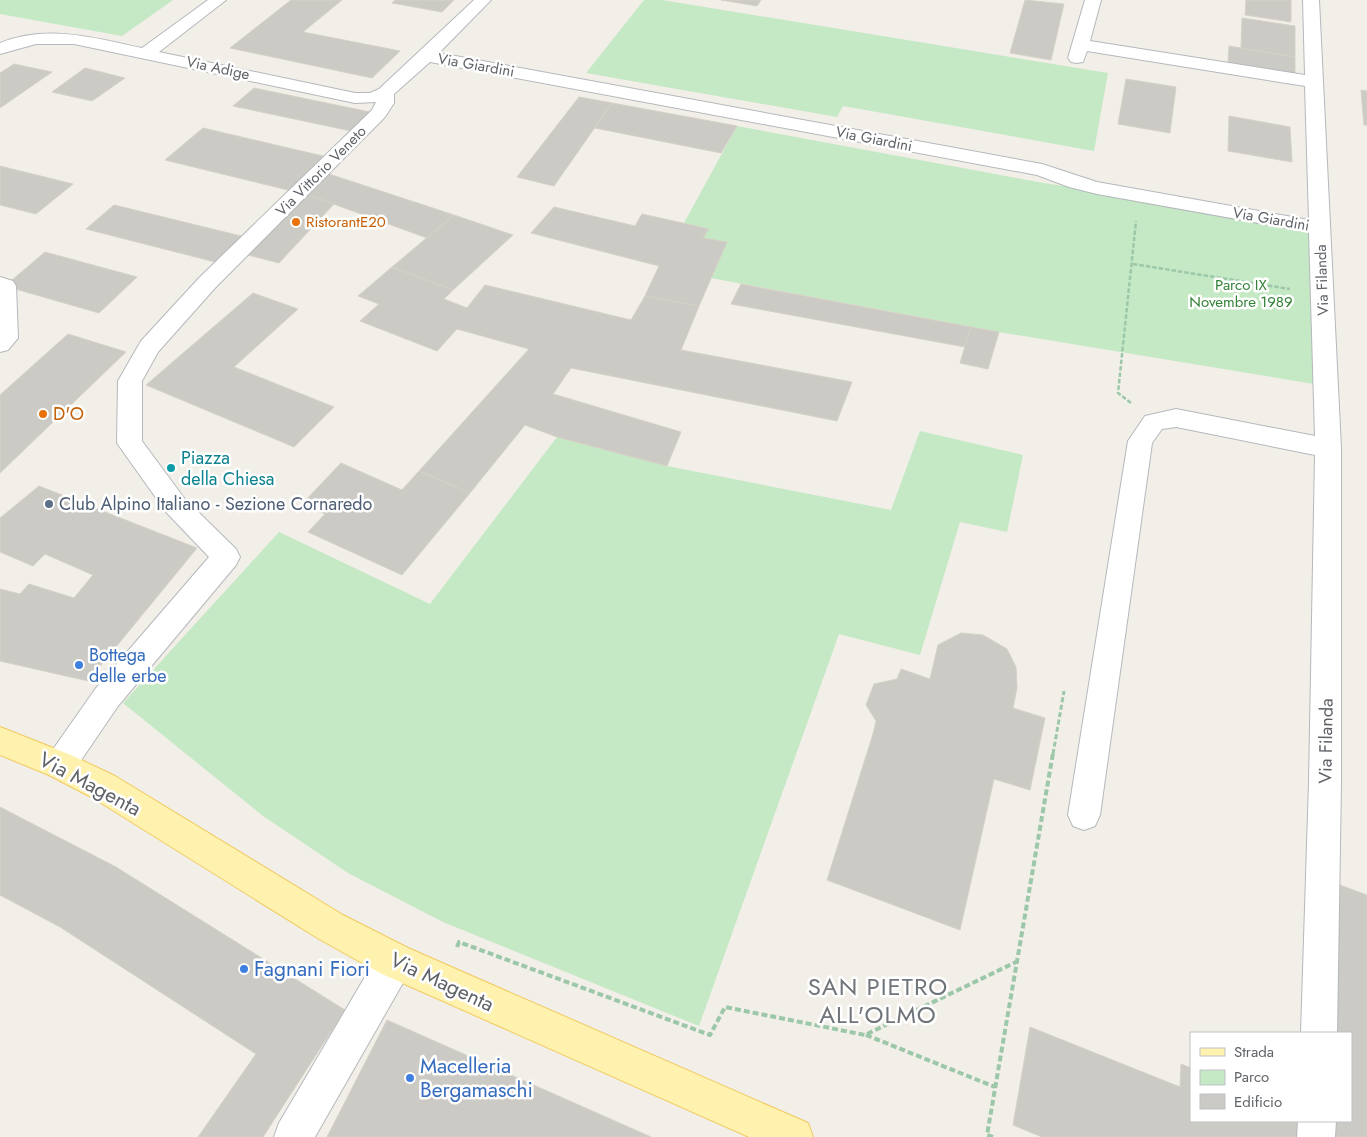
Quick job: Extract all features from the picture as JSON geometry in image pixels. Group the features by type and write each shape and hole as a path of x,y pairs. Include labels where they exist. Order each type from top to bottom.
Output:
{"main road":[{"name":"Via Magenta","path":"0,741 60,765 104,787 331,926 395,961 794,1137"}],"street":[{"path":"146,53 218,0"},
{"name":"Via Vittorio Veneto","path":"60,765 107,697 226,557 175,505 129,443 130,382 149,347 207,283 379,113 385,103 385,93 483,0"},
{"path":"1093,0 1079,51 1315,82"},
{"name":"Via Filanda","path":"1311,0 1328,448 1325,782 1319,1032"},
{"path":"9,28 23,41"},
{"name":"Via Adige","path":"0,49 23,41 50,37 74,39 355,98 372,98 385,93"},
{"name":"Via Giardini","path":"426,56 1042,170 1076,183 1321,228"},
{"path":"0,284 5,286 7,338 0,344"},
{"path":"1084,815 1140,441 1154,422 1176,418 1328,448"},
{"path":"293,1137 395,961"},
{"path":"1316,1137 1317,1122"}],"path":[{"path":"1139,196 1118,393 1154,422"},
{"path":"1133,264 1323,294"},
{"path":"993,1137 987,1135 1066,682"},
{"path":"439,982 459,942 710,1035 725,1007 865,1035 995,1087"},
{"path":"865,1035 1017,962"}],"green space":[{"path":"0,0 173,0 122,36 0,14"},
{"path":"644,0 662,0 1108,73 1094,151 843,106 837,117 586,73"},
{"name":"Parco IX Novembre 1989","path":"737,126 1038,182 1321,228 1326,386 999,332 711,278 727,242 703,238 709,229 684,223"},
{"path":"920,431 1023,455 1007,532 960,522 920,655 839,634 699,1026 443,922 348,873 263,816 123,703 279,532 430,604 557,437 667,466 891,510"}],"building":[{"path":"291,0 342,0 303,32 400,51 372,78 230,48"},
{"path":"395,0 454,0 442,12 392,3"},
{"path":"721,0 761,0 757,6"},
{"path":"1025,0 1064,4 1051,60 1010,53"},
{"path":"1246,0 1291,0 1291,22 1245,15"},
{"path":"1242,18 1295,26 1295,57 1241,48"},
{"path":"1229,46 1295,57 1295,74 1228,62"},
{"path":"14,64 52,72 0,108 0,73"},
{"path":"85,68 125,78 92,101 52,92"},
{"path":"1126,79 1176,87 1170,133 1118,124"},
{"path":"254,88 370,112 351,131 233,106"},
{"path":"1361,90 1367,91 1367,125 1364,125"},
{"path":"579,97 612,103 554,186 517,177"},
{"path":"612,103 737,126 721,153 595,128"},
{"path":"1229,116 1290,127 1292,162 1228,151"},
{"path":"203,128 327,157 292,191 165,160"},
{"path":"0,166 73,184 36,214 0,205"},
{"path":"329,174 454,215 427,238 306,194"},
{"path":"306,194 334,204 279,263 248,255"},
{"path":"114,205 245,237 219,263 86,229"},
{"path":"554,207 635,226 642,214 709,229 703,238 727,242 699,306 645,296 659,266 531,233"},
{"path":"454,215 513,235 453,290 392,267"},
{"path":"45,252 137,277 99,313 5,286"},
{"path":"392,267 453,290 444,299 467,308 485,285 631,320 645,296 699,306 681,350 852,382 837,421 571,368 553,394 681,432 667,466 557,437 525,425 470,493 419,471 529,349 457,329 437,351 360,321 379,304 358,296"},
{"path":"741,284 971,327 965,347 731,304"},
{"path":"253,293 298,309 234,367 334,407 294,447 146,385"},
{"path":"971,327 999,332 988,369 960,363"},
{"path":"68,334 126,352 0,473 0,395"},
{"path":"341,463 402,490 419,471 470,493 402,575 308,532 325,514 302,504"},
{"path":"39,486 197,548 88,681 0,661 0,589 20,594 29,584 74,598 93,575 45,554 33,566 0,552 0,518"},
{"path":"961,633 983,635 1007,649 1016,667 1017,688 1013,708 1045,718 1030,790 994,779 960,930 827,880 873,734 876,721 866,705 874,684 897,679 901,669 930,679 938,645"},
{"path":"0,807 116,867 345,1010 263,1137 198,1137 256,1054 60,927 0,895"},
{"path":"1337,884 1367,895 1367,1137 1327,1137 1328,1122 1352,1122 1352,1032 1331,1032"},
{"path":"387,1020 651,1137 327,1137"},
{"path":"1030,1027 1180,1087 1181,1064 1190,1068 1190,1122 1303,1122 1302,1137 1042,1137 1013,1125"}],"place":[{"name":"RistorantE20","path":"296,222"},
{"name":"D'O","path":"43,414"},
{"name":"Piazza della Chiesa","path":"171,468"},
{"name":"Club Alpino Italiano - Sezione Cornaredo","path":"49,504"},
{"name":"Bottega delle erbe","path":"79,665"},
{"name":"Fagnani Fiori","path":"244,969"},
{"name":"Macelleria Bergamaschi","path":"410,1078"}],"district":[{"name":"SAN PIETRO ALL'OLMO","path":"878,1001"}]}
